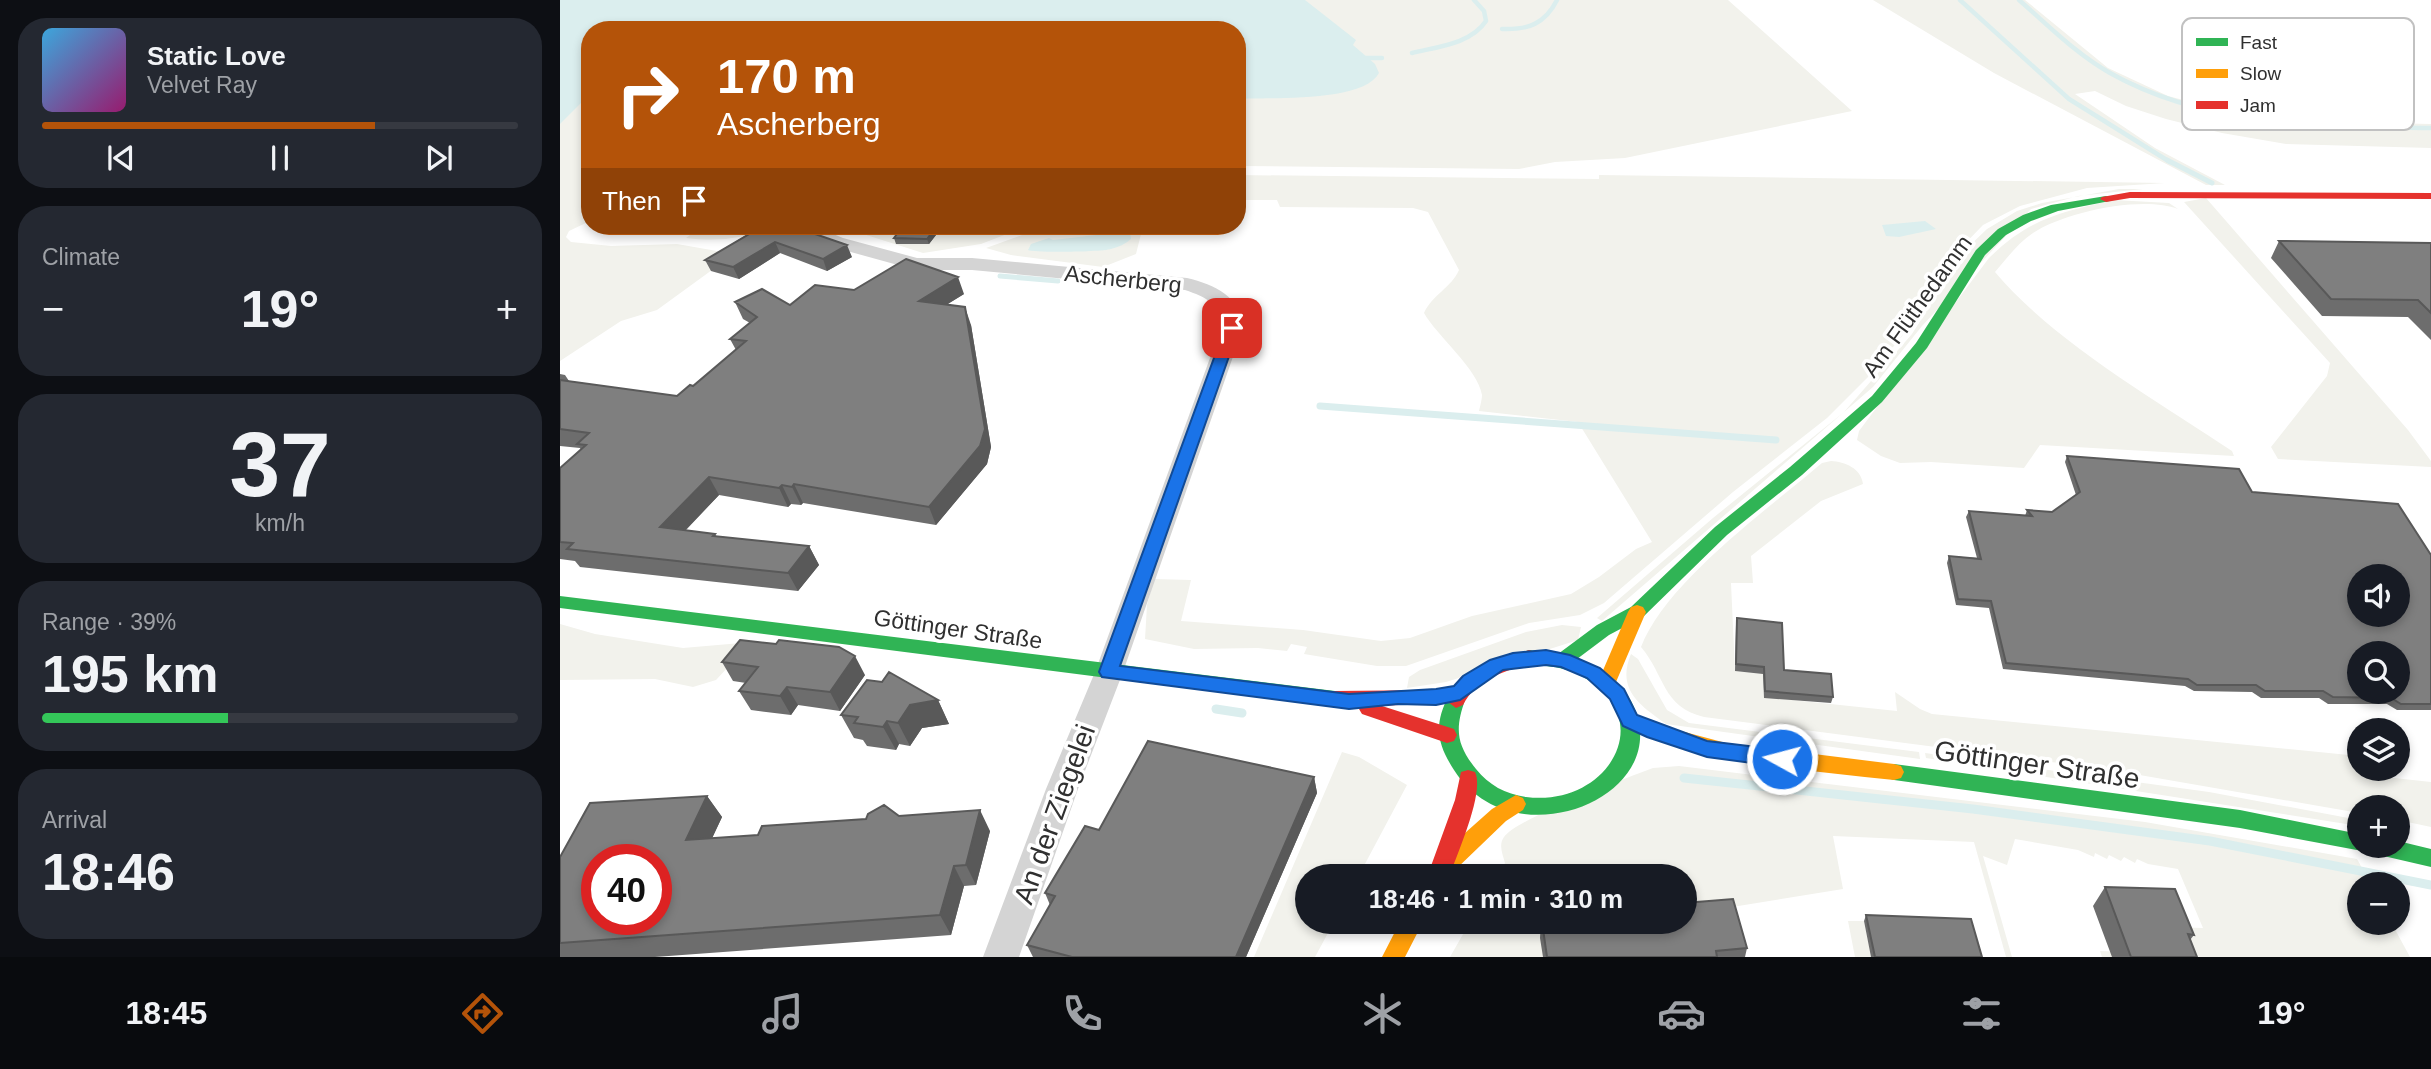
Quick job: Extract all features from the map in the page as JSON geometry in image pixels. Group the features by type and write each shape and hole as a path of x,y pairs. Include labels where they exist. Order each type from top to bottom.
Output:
{"main road":[{"name":"Am Flüthedamm","path":"1563,660 1603,630 1637,612 1721,531 1796,471 1877,399 1922,345 1980,253 2002,232 2027,218 2092,199 2130,195 2431,196"},
{"name":"Göttinger Straße","path":"560,602 1349,701 1398,697 1428,698 1460,692 1470,681 1497,665 1529,657 1563,660 1594,673 1607,682 1621,700 1630,720 1654,732 1707,749 2071,794 2240,819 2347,841"},
{"name":"Am Flüthedamm","path":"1607,682 1611,666 1625,643 1637,612"},
{"path":"1460,692 1452,705 1447,735 1450,750 1468,778 1498,798 1516,804 1554,806 1580,799 1603,787 1624,763 1629,749 1630,720"},
{"name":"Göttinger Straße","path":"1349,701 1447,735"},
{"name":"Göttinger Straße","path":"1672,753 1707,749"},
{"path":"1624,763 1648,757"},
{"path":"1444,864 1465,800 1468,778"},
{"path":"1449,864 1499,815 1516,804"},
{"path":"2410,854 2431,858"},
{"path":"1393,957 1405,934"}],"street":[{"name":"Ascherberg","path":"819,235 916,264 972,264 1187,284 1217,295 1226,303 1233,317 1232,328 1109,672"},
{"name":"An der Ziegelei","path":"1001,957 1062,789 1109,672"}],"shaded area":[{"path":"560,0 1728,0 1852,111 1625,158 1555,162 1519,169 1246,166 1246,21 581,21 581,225 569,231 566,237 571,242 611,246 677,244 734,254 657,310 621,321 560,361"},
{"path":"560,0 1305,0 1356,40 1353,45 1375,64 1379,73 1370,83 1336,94 1246,99 1246,21 581,21 581,103 560,124"},
{"path":"1873,0 2025,0 2108,68 2168,96 2182,100 2182,123 2126,106 2095,91 2075,94 2155,148 2225,185 2206,185 1994,73"},
{"path":"2414,124 2431,124 2431,148 2286,144 2210,130 2414,130"},
{"path":"1246,175 1599,179 1599,175 2165,183 2087,188 2020,206 1983,225 1956,253 1902,336 1871,374 1827,418 1733,492 1604,603 1580,615 1529,623 1406,666 1377,666 1304,654 1307,647 1291,644 1287,651 1258,648 1194,649 1145,639 1147,605 1154,579 1191,580 1181,621 1303,630 1381,641 1410,638 1472,616 1571,594 1636,549 1652,542 1578,422 1479,411 1482,395 1473,374 1424,313 1459,270 1428,212 1413,208 1280,207 1277,200 1246,200"},
{"path":"2119,189 2143,189 2084,195"},
{"path":"2073,197 2031,209 1922,326 1873,387 1602,621 1597,618 1713,518 1844,412 1912,334 1964,251 1987,229 2017,211"},
{"path":"2206,198 2408,430 2431,461 2431,467 2278,459 2271,447 2327,376 2330,363 2184,202"},
{"path":"2114,200 2169,203 2178,209 2163,205 2125,205 2064,218 2033,233 1995,272 2019,298 2076,346 2232,451 2234,456 2040,445 2024,468 1931,462 1900,463 1881,456 1857,440 1859,431 1989,258 2018,234 2047,218"},
{"path":"1925,221 1936,229 1899,237 1886,236 1882,225"},
{"path":"690,235 748,235 728,239 686,238"},
{"path":"866,235 1004,235 981,244 923,253"},
{"path":"1022,235 1141,235 1136,254 1103,267 1011,255 986,248"},
{"path":"1096,235 1130,235 1131,239 1105,250 1028,250 1031,244 1049,238 1053,240"},
{"path":"1831,461 1852,467 1862,478 1863,484 1821,501 1751,556 1753,583 1731,583 1735,671 1763,673 1764,697 1897,711 1895,692 1932,714 2347,755 2347,781 2431,782 2431,827 2410,823 2410,795 2347,795 2347,811 2105,769 1704,717 1690,712 1672,698 1641,647 1654,622 1695,572 1822,463"},
{"path":"560,624 595,634 683,648 741,643 741,653 716,680 693,687 655,679 560,680"},
{"path":"1562,625 1581,627 1578,640 1446,682 1407,688 1409,677 1420,670 1526,632"},
{"path":"1631,654 1638,659 1667,710 1689,723 1919,752 1920,759 1666,724 1640,703 1629,687 1626,677"},
{"path":"1342,752 1359,757 1407,785 1365,864 1295,864 1295,934 1327,934 1315,957 1254,957"},
{"path":"1925,753 2209,792 2347,818 2347,824 1926,758"},
{"path":"1679,766 2145,822 2357,859 2364,872 2347,872 2347,935 2398,935 2410,957 2102,957 2100,951 2182,954 2171,927 2203,928 2178,869 2148,864 2137,859 2135,863 2124,857 2121,861 2109,855 2107,859 2095,853 2094,857 2078,850 2015,839 2007,865 1983,856 2012,957 2006,957 1974,842 1833,836 1843,889 1726,908 1728,922 1697,928 1697,864 1504,864 1501,843 1512,830 1566,802 1653,768"},
{"path":"1848,921 1864,921 1871,957 1855,957"},
{"path":"1463,934 1665,934 1543,957 1450,957"}],"building":[{"path":"748,235 818,235 847,245 823,259 775,242 733,267 705,260"},
{"path":"896,235 930,235 927,239 894,238"},
{"path":"2279,241 2431,243 2431,313 2418,300 2331,299"},
{"path":"906,259 958,277 919,301 965,307 985,429 980,446 929,507 794,484 792,487 782,485 779,488 709,477 660,527 715,534 713,536 809,546 788,573 567,549 573,543 560,542 560,468 586,445 577,444 589,433 560,429 560,380 677,396 690,385 693,386 746,341 730,339 757,317 735,302 762,289 790,305 815,285 854,290"},
{"path":"2067,456 2239,469 2252,492 2398,504 2431,555 2431,704 2410,704 2410,641 2347,641 2347,697 2333,697 2323,691 2265,691 2256,685 2197,685 2188,679 2006,663 1991,601 1958,599 1949,556 1981,559 1969,511 2032,516 2027,510 2052,512 2080,492"},
{"path":"1737,618 1782,623 1784,670 1831,674 1833,697 1765,691 1764,667 1736,664"},
{"path":"740,640 776,644 779,640 839,647 855,656 830,692 787,687 780,696 739,691 758,667 722,662"},
{"path":"889,672 938,700 910,705 898,723 887,721 883,727 854,723 858,717 841,715 867,680 882,682"},
{"path":"1148,741 1314,777 1236,957 1072,957 1027,945 1055,896 1045,893 1085,826 1099,830"},
{"path":"707,796 686,840 758,835 762,826 866,819 868,814 884,805 899,816 980,810 966,865 954,866 940,915 672,935 672,844 581,844 581,935 669,935 560,943 560,857 590,803"},
{"path":"2105,887 2175,889 2194,935 2188,934 2197,957 2131,957"},
{"path":"1733,899 1747,948 1716,951 1717,957 1547,957 1544,934 1697,934 1697,902"},
{"path":"1866,915 1971,919 1982,957 1875,957"}],"waterway":[{"path":"1412,53 1462,40 1479,29 1486,21 1484,11 1474,0"},
{"path":"1502,29 1535,24 1547,15 1557,0"},
{"path":"1960,0 2069,99 2170,162"},
{"path":"2019,0 2063,39 2110,73 2147,91 2182,104"},
{"path":"1362,58 1382,58"},
{"path":"2414,128 2431,128"},
{"path":"2167,160 2212,183"},
{"path":"1000,276 1058,281"},
{"path":"1320,406 1776,440"},
{"path":"1216,709 1242,713"},
{"path":"1684,778 1973,809 2210,841 2431,885"}],"traffic: fast":[{"path":"1563,660 1603,630 1637,612 1721,531 1796,471 1877,399 1922,345 1980,253 2002,232 2027,218 2055,208 2106,199"},
{"path":"560,602 1335,699"},
{"path":"1456,700 1448,721 1450,742 1463,767 1485,791 1515,804 1534,806 1554,806 1590,794 1606,784 1627,752 1630,733 1624,707 1603,680 1581,667 1556,660 1529,657"},
{"path":"1894,772 2240,819 2347,841"},
{"path":"2410,854 2431,858"}],"traffic: slow":[{"path":"1607,682 1637,612"},
{"path":"1630,720 1661,733 1726,751 1894,772"},
{"path":"1446,864 1499,815 1516,804"},
{"path":"1393,957 1405,934"}],"traffic: jam":[{"path":"2106,199 2130,195 2431,196"},
{"path":"1456,700 1461,690 1477,676 1529,657"},
{"path":"1335,699 1436,697 1460,692"},
{"path":"1369,709 1447,735"},
{"path":"1443,864 1465,800 1468,778"}],"route":[{"path":"1232,328 1109,672 1349,701 1436,697 1460,692 1482,672 1497,665 1529,657 1546,657 1579,666 1607,682 1625,706 1630,720 1654,732 1707,749 1782,759"}]}
